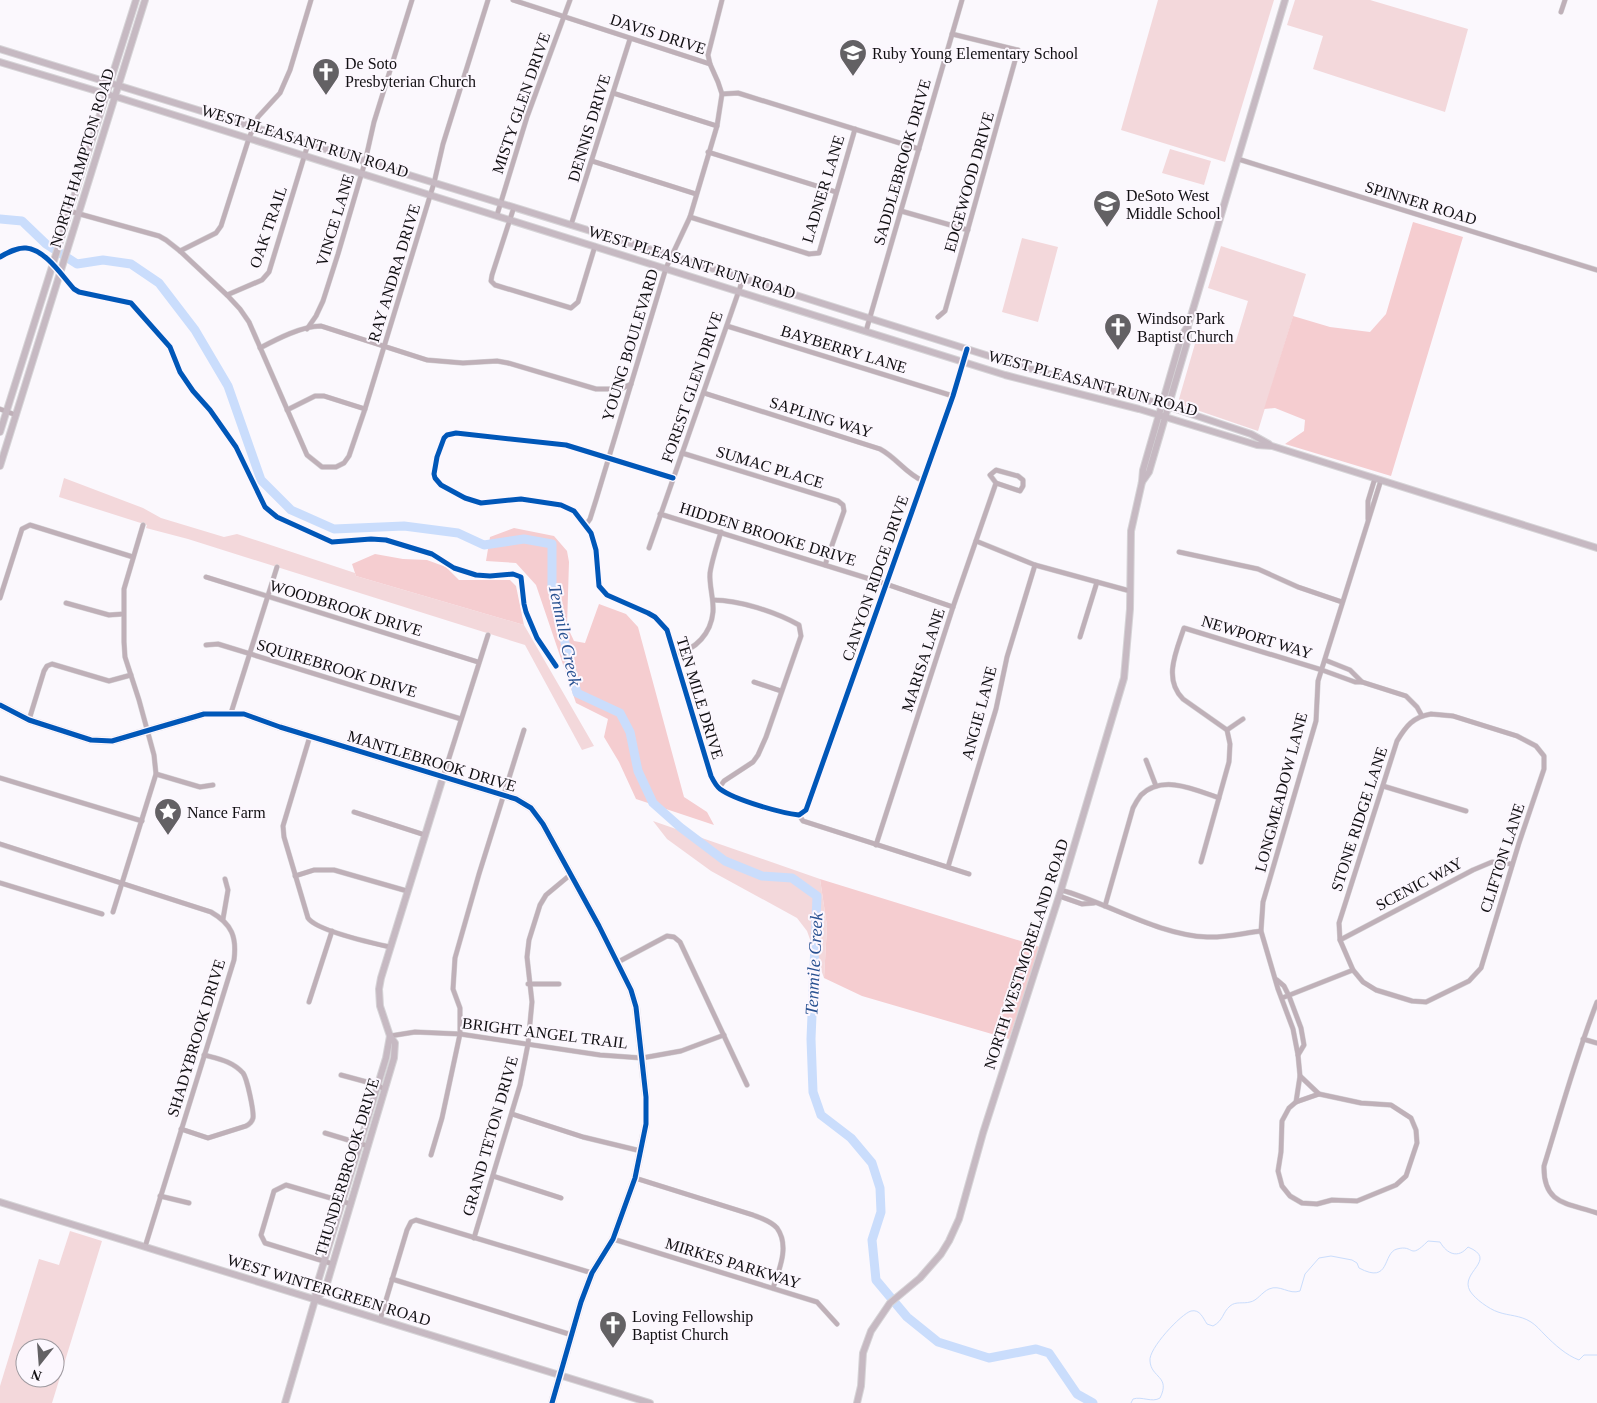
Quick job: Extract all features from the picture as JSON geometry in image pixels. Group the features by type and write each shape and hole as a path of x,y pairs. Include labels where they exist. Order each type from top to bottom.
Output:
{"main road":[{"name":"NORTH HAMPTON ROAD","path":"0,432 3,410 46,283 136,0"},
{"name":"NORTH HAMPTON ROAD","path":"0,466 145,0"},
{"name":"NORTH WESTMORELAND ROAD","path":"857,1403 861,1386 863,1353 871,1331 890,1303 920,1278 941,1254 949,1241 958,1219 1060,893 1124,678 1127,660 1132,531 1143,470 1161,404 1182,336 1188,326 1226,193 1238,159 1285,0"},
{"path":"129,23 137,25"},
{"name":"WEST PLEASANT RUN ROAD","path":"0,49 672,256 1024,367 1161,404 1243,431 1272,446"},
{"path":"16,66 19,55"},
{"name":"WEST PLEASANT RUN ROAD","path":"0,62 116,96 1005,375 1166,417 1257,444 1272,446 1597,548"},
{"path":"49,76 53,65"},
{"name":"NORTH WESTMORELAND ROAD","path":"1142,482 1149,472 1169,407 1188,339 1188,326"},
{"path":"1084,395 1087,384"},
{"name":"MANTLEBROOK DRIVE","path":"0,705 29,720 91,740 112,741 204,714 244,714 516,799 531,808 543,824 618,962 631,990 636,1006 646,1097 646,1124 641,1151 623,1216 613,1239 592,1273 581,1302 552,1403"},
{"name":"THUNDERBROOK DRIVE","path":"315,1300 325,1290 394,1058 395,1043 390,1036 380,1006 379,989 407,891 443,777"},
{"name":"THUNDERBROOK DRIVE","path":"315,1300 316,1288 386,1058 390,1036"},
{"name":"WEST WINTERGREEN ROAD","path":"0,1202 650,1403"},
{"path":"285,1403 315,1300"}],"street":[{"path":"180,251 216,233 221,226 249,138 258,117 280,93 290,70 311,0"},
{"name":"VINCE LANE","path":"307,329 323,301 366,162 374,122 412,0"},
{"name":"RAY ANDRA DRIVE","path":"286,410 307,455 314,462 322,467 329,468 344,463 349,456 365,409 431,195 442,144 488,0"},
{"name":"DAVIS DRIVE","path":"513,0 710,64"},
{"name":"MISTY GLEN DRIVE","path":"497,215 527,117 570,0"},
{"path":"722,0 708,55 722,94 738,93 919,149"},
{"name":"SADDLEBROOK DRIVE","path":"866,331 962,0"},
{"path":"1561,12 1565,0"},
{"name":"EDGEWOOD DRIVE","path":"938,317 945,311 1018,50 952,34"},
{"name":"DENNIS DRIVE","path":"571,225 630,39"},
{"path":"613,92 717,126"},
{"name":"YOUNG BOULEVARD","path":"585,526 593,510 666,268 690,217 717,126 722,94"},
{"name":"LADNER LANE","path":"690,217 813,254 819,253 855,129"},
{"name":"OAK TRAIL","path":"227,295 262,280 269,272 308,144"},
{"path":"708,152 836,192"},
{"name":"SPINNER ROAD","path":"1238,159 1597,270"},
{"path":"592,161 696,194"},
{"path":"514,208 492,275 491,281 495,285 571,308 578,302 595,246"},
{"path":"69,211 159,236 180,251 227,295 249,322 286,410 315,396 324,396 365,409"},
{"path":"901,211 968,230"},
{"name":"FOREST GLEN DRIVE","path":"649,548 744,279"},
{"path":"260,348 280,338 314,326 321,326 436,361 463,363 497,361 596,389 620,389 631,384"},
{"name":"BAYBERRY LANE","path":"727,326 953,396"},
{"name":"CANYON RIDGE DRIVE","path":"802,814 923,481 953,396 967,349"},
{"name":"SAPLING WAY","path":"704,393 880,449 891,454 912,476 923,481"},
{"path":"3,410 16,415"},
{"name":"TEN MILE DRIVE","path":"608,458 566,445 456,433 444,438 437,457 434,474 441,485 481,504 521,499 561,505 574,511 592,533 596,550 599,586 607,595 637,607 655,618 667,630 710,776 719,788"},
{"name":"SUMAC PLACE","path":"682,453 838,502 843,506 844,511 825,565"},
{"path":"608,458 673,478"},
{"name":"MARISA LANE","path":"996,470 1018,476 1023,480 1023,486 1020,491 996,483 990,475 996,470"},
{"name":"LONGMEADOW LANE","path":"1296,1102 1300,1076 1294,1029 1268,958 1261,931 1263,902 1316,721 1318,681 1368,525 1368,501 1378,479"},
{"name":"MARISA LANE","path":"876,845 953,607 996,483"},
{"name":"HIDDEN BROOKE DRIVE","path":"660,514 886,584 953,607"},
{"path":"0,598 22,529 26,526 30,525 133,557"},
{"path":"113,912 156,774 154,755 125,657 124,589 143,525"},
{"path":"675,654 689,650 702,640 709,629 713,613 710,572 721,532"},
{"path":"976,541 1036,565 1130,590"},
{"path":"1179,552 1258,569 1298,587 1342,602"},
{"name":"ANGIE LANE","path":"948,867 996,709 1007,657 1036,565"},
{"path":"231,713 277,567"},
{"name":"WOODBROOK DRIVE","path":"206,577 478,662"},
{"path":"1080,638 1097,582"},
{"path":"712,600 725,600 777,614 799,625 801,636 758,755 752,762 724,781 719,788 755,804 802,814 803,821 969,874"},
{"path":"66,603 109,615 123,614"},
{"name":"NEWPORT WAY","path":"1227,730 1183,699 1178,694 1172,680 1172,671 1184,628 1406,696 1422,716"},
{"name":"THUNDERBROOK DRIVE","path":"443,777 488,634"},
{"name":"SQUIREBROOK DRIVE","path":"206,645 218,644 250,653 461,719"},
{"path":"1325,660 1350,670 1362,682"},
{"path":"29,720 47,666 52,664 109,681 131,675"},
{"path":"1346,678 1350,670"},
{"path":"754,682 781,691"},
{"name":"CLIFTON LANE","path":"1353,970 1363,982 1376,990 1412,1001 1426,1002 1469,981 1480,968 1544,769 1544,756 1536,746 1517,736 1453,716 1430,714 1422,716"},
{"name":"STONE RIDGE LANE","path":"1340,940 1339,923 1397,741 1405,727 1422,716"},
{"path":"1201,862 1229,762 1230,744 1227,730 1243,719"},
{"path":"431,1155 442,1118 460,1034 460,1008 452,989 455,958 524,730"},
{"path":"310,736 283,826 284,837 308,918 310,922 332,931 390,948"},
{"path":"1146,760 1156,786"},
{"path":"156,774 200,787 213,785"},
{"path":"0,778 142,821"},
{"path":"1105,906 1133,808 1142,795 1156,786 1168,784 1184,786 1219,798"},
{"path":"1383,786 1466,811"},
{"path":"354,812 425,835"},
{"path":"0,844 122,885 211,912 223,919 228,890 225,879"},
{"name":"SCENIC WAY","path":"1340,940 1480,867 1492,862 1512,864"},
{"path":"296,876 314,870 334,870 407,891"},
{"name":"GRAND TETON DRIVE","path":"474,1238 520,1086 528,1044 532,1002 528,984 527,957 529,940 540,905 546,895 570,874"},
{"path":"0,883 102,914"},
{"path":"1060,893 1085,897 1140,920 1190,935 1209,937 1261,931"},
{"name":"SHADYBROOK DRIVE","path":"145,1247 234,960 236,946 234,938 223,919"},
{"path":"309,1002 332,931"},
{"path":"618,962 667,936 674,937 680,942 747,1085"},
{"path":"1282,998 1353,970 1340,940"},
{"name":"LONGMEADOW LANE","path":"1277,980 1284,986 1289,996 1304,1038 1304,1045 1298,1055"},
{"path":"528,984 559,984"},
{"path":"1597,1002 1583,1039 1544,1166 1544,1178 1547,1189 1563,1203 1597,1213"},
{"name":"BRIGHT ANGEL TRAIL","path":"390,1036 415,1032 460,1034 600,1055 642,1058 681,1051 724,1035"},
{"path":"1583,1039 1597,1043"},
{"path":"181,1129 208,1138 246,1126 253,1119 244,1074 229,1061 204,1055"},
{"path":"341,1075 378,1085 385,1090"},
{"path":"1300,1076 1319,1094"},
{"path":"1319,1094 1361,1103 1391,1105 1411,1118 1416,1130 1417,1143 1406,1176 1396,1185 1357,1201 1332,1200 1310,1204 1302,1203 1290,1196 1282,1186 1278,1171 1282,1121 1289,1108 1296,1102 1319,1094"},
{"path":"512,1114 583,1137 641,1151"},
{"path":"325,1133 368,1146"},
{"path":"493,1176 561,1198"},
{"path":"634,1178 768,1221 777,1229 783,1249 773,1288"},
{"path":"333,1264 265,1242 261,1235 267,1211 274,1191 286,1185 351,1204"},
{"path":"160,1196 189,1203"},
{"path":"380,1320 407,1230 411,1222 416,1220 592,1273"},
{"name":"MIRKES PARKWAY","path":"613,1239 817,1302 837,1324"},
{"path":"392,1280 572,1335"}],"shaded area":[{"path":"1158,0 1274,0 1225,162 1121,130"},
{"path":"1295,0 1370,0 1468,29 1445,112 1313,69 1323,36 1287,25"},
{"path":"1170,149 1211,161 1204,185 1162,173"},
{"path":"1413,222 1463,237 1391,476 1285,444 1304,431 1305,420 1275,408 1264,409 1293,316 1330,327 1370,332 1386,314"},
{"path":"1022,238 1058,247 1038,322 1002,312"},
{"path":"1221,246 1306,274 1258,431 1182,405 1179,399 1199,330 1236,341 1248,301 1208,288"},
{"path":"64,478 143,508 161,518 224,537 237,534 355,573 356,576 524,625 594,746 582,750 525,645 188,539 146,528 147,525 59,497"},
{"path":"514,528 554,536 567,551 569,562 567,626 574,641 585,643 599,604 626,614 638,627 684,797 707,812 714,825 636,799 619,762 604,737 608,719 576,703 536,585 516,563 486,561 490,537"},
{"path":"375,554 403,559 427,560 446,567 459,580 510,580 516,586 524,625 356,576 352,564"},
{"path":"653,821 820,879 827,926 824,978 807,931 797,918 711,871 667,839"},
{"path":"820,879 1040,947 1009,1039 862,996 824,978 827,926"},
{"path":"70,1231 102,1241 65,1361 65,1338 15,1338 15,1388 57,1388 52,1403 0,1403 0,1386 39,1259 59,1265"}],"waterway":[{"name":"Tenmile Creek","path":"0,219 22,221 46,244 77,264 103,260 131,264 159,283 195,330 228,386 261,480 291,510 334,529 404,526 458,533 484,545 524,539 552,544 552,588 577,693 620,713 630,732 638,771 653,803 680,827 725,861 762,876 792,878 817,896 811,1039 813,1092 821,1115 851,1138 872,1163 880,1188 881,1212 872,1240 876,1280 907,1317 938,1342 989,1358 1036,1349 1049,1353 1077,1394 1093,1403"},
{"path":"1131,1403 1136,1398 1154,1400 1160,1398 1163,1385 1151,1367 1151,1356 1166,1333 1180,1318 1191,1311 1197,1311 1207,1324 1213,1326 1232,1304 1253,1301 1269,1289 1277,1288 1292,1292 1300,1291 1305,1274 1319,1258 1331,1256 1352,1260 1357,1263 1359,1268 1376,1273 1381,1271 1392,1252 1403,1248 1414,1251 1428,1241 1440,1242 1446,1250 1453,1254 1460,1253 1468,1247 1477,1252 1480,1257 1479,1262 1469,1278 1468,1284 1472,1294 1487,1306 1498,1312 1523,1318 1531,1322 1565,1353 1574,1358 1579,1360 1584,1355 1597,1355"}],"cycle path":[{"path":"0,257 19,248 33,250 47,258 74,289 79,292 131,303 170,347 180,372 236,447 265,507 277,517 332,542 371,539 386,540 432,554 454,568 476,575 513,574 521,577 526,612 537,638 556,666"},
{"path":"673,478 566,445 456,433 447,435 444,438 437,457 434,474 441,485 465,498 481,503 521,499 561,505 574,511 591,533 596,550 599,586 607,595 655,617 667,630 711,776 716,785 727,793 747,802 799,815 806,810 953,396 967,349"},
{"path":"0,705 29,720 91,740 112,741 204,714 244,714 280,727 516,799 531,808 543,824 599,926 631,990 636,1007 646,1097 646,1124 635,1178 613,1239 592,1273 581,1302 552,1403"}],"place":[{"name":"Ruby Young Elementary School","path":"853,77"},
{"name":"De Soto Presbyterian Church","path":"326,96"},
{"name":"DeSoto West Middle School","path":"1107,228"},
{"name":"Windsor Park Baptist Church","path":"1118,351"},
{"name":"Nance Farm","path":"168,836"},
{"name":"Loving Fellowship Baptist Church","path":"613,1349"}]}
